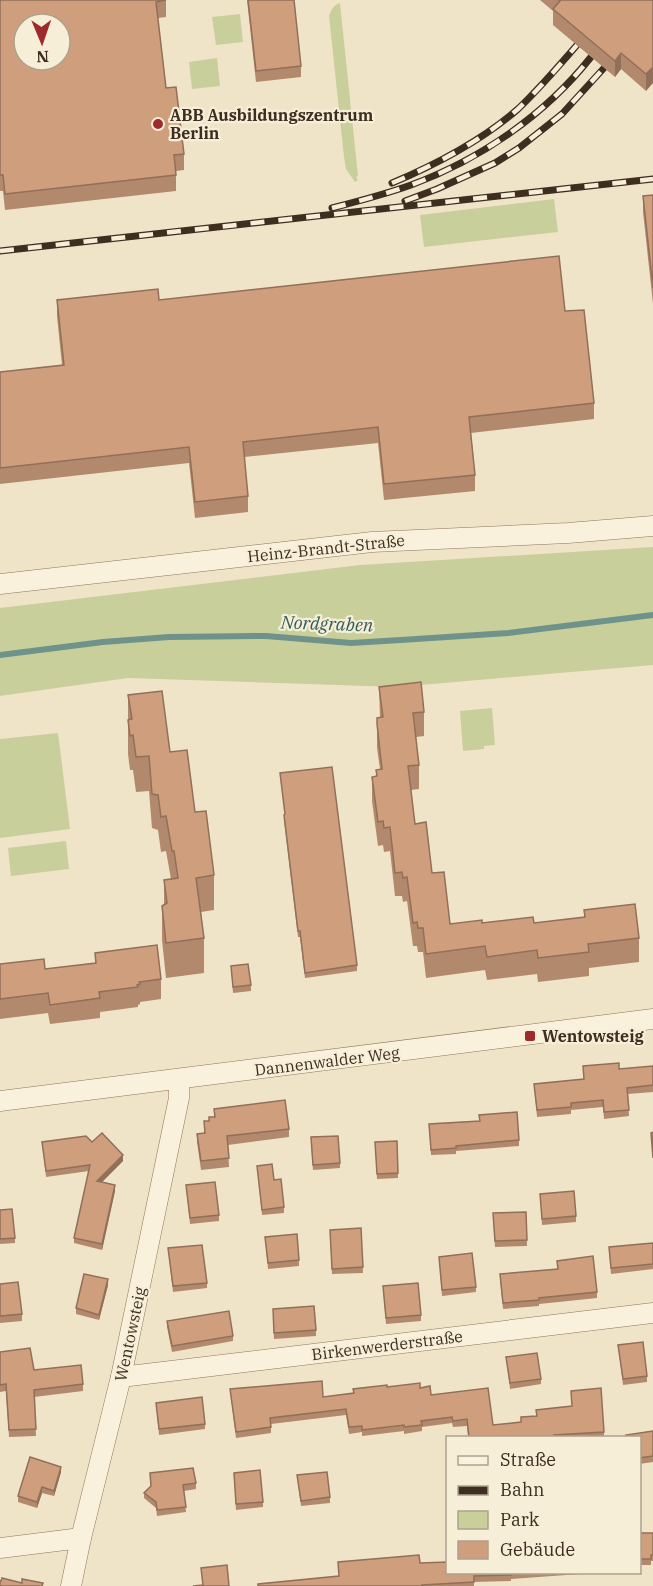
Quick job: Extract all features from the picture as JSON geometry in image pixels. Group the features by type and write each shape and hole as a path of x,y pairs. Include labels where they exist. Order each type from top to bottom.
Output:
{"street":[{"name":"Heinz-Brandt-Straße","path":"0,584 372,542 568,533 653,526"},
{"name":"Dannenwalder Weg","path":"0,1101 653,1019"},
{"name":"Wentowsteig","path":"71,1586 121,1377 180,1094 179,1080"},
{"name":"Birkenwerderstraße","path":"121,1377 653,1313"},
{"path":"0,1548 81,1538"}],"green space":[{"path":"340,3 358,176 355,182 346,169 344,157 329,16 334,6"},
{"path":"240,14 243,42 216,45 212,17"},
{"path":"217,58 220,86 192,89 189,62"},
{"path":"554,199 558,232 424,247 420,215"},
{"path":"653,547 653,665 398,687 128,678 0,696 0,608 360,565"},
{"path":"492,708 495,745 484,746 484,749 463,751 460,711"},
{"path":"58,733 70,829 0,838 0,739"},
{"path":"66,841 69,869 11,876 8,848"}],"building":[{"path":"0,0 166,0 156,2 166,88 176,87 184,154 174,155 176,175 5,194 3,175 0,175"},
{"path":"248,0 294,0 301,66 256,71"},
{"path":"559,0 653,0 653,67 646,74 621,53 615,61 553,9"},
{"path":"653,195 653,288 643,196"},
{"path":"559,256 565,311 584,310 594,403 469,417 475,475 384,484 378,427 243,442 248,496 195,502 189,447 0,468 0,372 64,365 57,300 158,289 159,300"},
{"path":"421,682 424,712 413,713 419,765 408,766 415,824 426,822 432,873 444,872 450,924 533,917 534,923 585,917 584,910 635,904 639,938 588,944 589,952 538,958 537,950 487,957 485,946 426,954 423,928 418,928 417,922 413,923 407,877 403,878 402,872 395,873 390,827 384,828 383,821 378,822 372,777 377,776 376,770 382,769 377,724 377,718 383,717 379,687"},
{"path":"162,691 170,752 187,750 195,812 206,811 214,875 196,878 204,938 166,943 162,906 167,903 164,880 178,878 174,851 172,851 166,816 161,817 158,795 152,794 149,756 136,757 128,720 132,719 128,695"},
{"path":"332,767 357,965 305,973 280,773"},
{"path":"157,945 161,979 139,982 138,987 99,992 100,998 50,1005 48,993 0,999 0,964 44,959 45,969 96,963 95,953"},
{"path":"248,964 251,985 233,987 231,966"},
{"path":"619,1063 619,1069 653,1066 653,1085 627,1088 629,1110 604,1112 603,1100 571,1103 571,1107 537,1110 534,1084 584,1079 583,1066"},
{"path":"285,1100 289,1129 227,1136 229,1158 201,1161 197,1134 205,1133 204,1121 209,1121 209,1117 215,1117 214,1109"},
{"path":"517,1112 519,1140 431,1150 429,1124 480,1121 479,1115"},
{"path":"653,1132 653,1158 651,1133"},
{"path":"102,1133 123,1155 97,1181 115,1185 102,1244 74,1238 90,1165 46,1171 42,1142 86,1136 92,1142"},
{"path":"338,1136 340,1163 313,1165 311,1137"},
{"path":"397,1141 398,1173 377,1174 375,1142"},
{"path":"272,1164 274,1180 281,1179 284,1207 262,1210 257,1166"},
{"path":"215,1182 219,1215 190,1218 186,1185"},
{"path":"574,1191 576,1216 542,1219 540,1194"},
{"path":"12,1209 15,1238 0,1239 0,1210"},
{"path":"526,1212 527,1240 495,1241 493,1213"},
{"path":"361,1228 363,1267 332,1269 330,1230"},
{"path":"297,1234 299,1260 268,1263 265,1237"},
{"path":"653,1243 653,1264 611,1268 609,1247"},
{"path":"202,1245 207,1283 173,1286 168,1248"},
{"path":"472,1253 476,1287 442,1290 439,1257"},
{"path":"593,1256 597,1292 503,1303 500,1274 558,1269 557,1261"},
{"path":"84,1274 108,1279 99,1315 76,1308"},
{"path":"18,1282 22,1314 0,1316 0,1284"},
{"path":"418,1283 421,1315 386,1318 383,1286"},
{"path":"314,1306 316,1330 274,1333 273,1309"},
{"path":"229,1311 233,1336 172,1346 167,1321"},
{"path":"643,1342 647,1376 623,1379 618,1345"},
{"path":"30,1348 34,1370 81,1365 83,1384 34,1390 36,1429 9,1430 6,1384 0,1385 0,1352"},
{"path":"537,1353 541,1379 510,1383 506,1357"},
{"path":"322,1381 323,1397 354,1393 353,1389 420,1383 420,1388 430,1386 431,1395 488,1388 493,1425 521,1422 521,1417 537,1416 536,1410 572,1406 571,1391 601,1388 604,1432 554,1436 469,1436 467,1419 453,1421 452,1417 421,1421 422,1425 362,1430 362,1426 349,1427 346,1409 270,1418 271,1427 236,1432 230,1389"},
{"path":"202,1397 205,1424 159,1429 156,1403"},
{"path":"653,1431 653,1456 641,1458 641,1436 626,1435"},
{"path":"30,1457 61,1467 54,1491 42,1487 37,1502 18,1496"},
{"path":"193,1468 196,1483 183,1485 186,1507 157,1510 156,1502 144,1493 151,1486 150,1473"},
{"path":"260,1470 263,1502 236,1504 234,1473"},
{"path":"327,1472 330,1497 301,1501 297,1475"},
{"path":"641,1533 653,1533 651,1559 641,1559"},
{"path":"419,1555 420,1563 446,1562 446,1574 511,1575 474,1576 474,1582 422,1586 258,1586 258,1584 339,1576 338,1562"},
{"path":"227,1565 229,1586 193,1586 203,1585 201,1568"},
{"path":"2,1578 22,1583 22,1579 43,1583 42,1586 0,1586"}],"waterway":[{"name":"Nordgraben","path":"0,655 103,642 169,637 266,636 351,643 401,640 508,633 653,615"}],"railway":[{"path":"392,183 458,151 504,121 533,94 577,45"},
{"path":"332,208 411,185 487,148 510,133 553,98 591,57"},
{"path":"405,201 495,163 519,148 562,114 604,68"},
{"path":"0,251 653,179"}],"place":[{"name":"ABB Ausbildungszentrum Berlin","path":"158,124"},
{"name":"Wentowsteig","path":"530,1036"}]}
